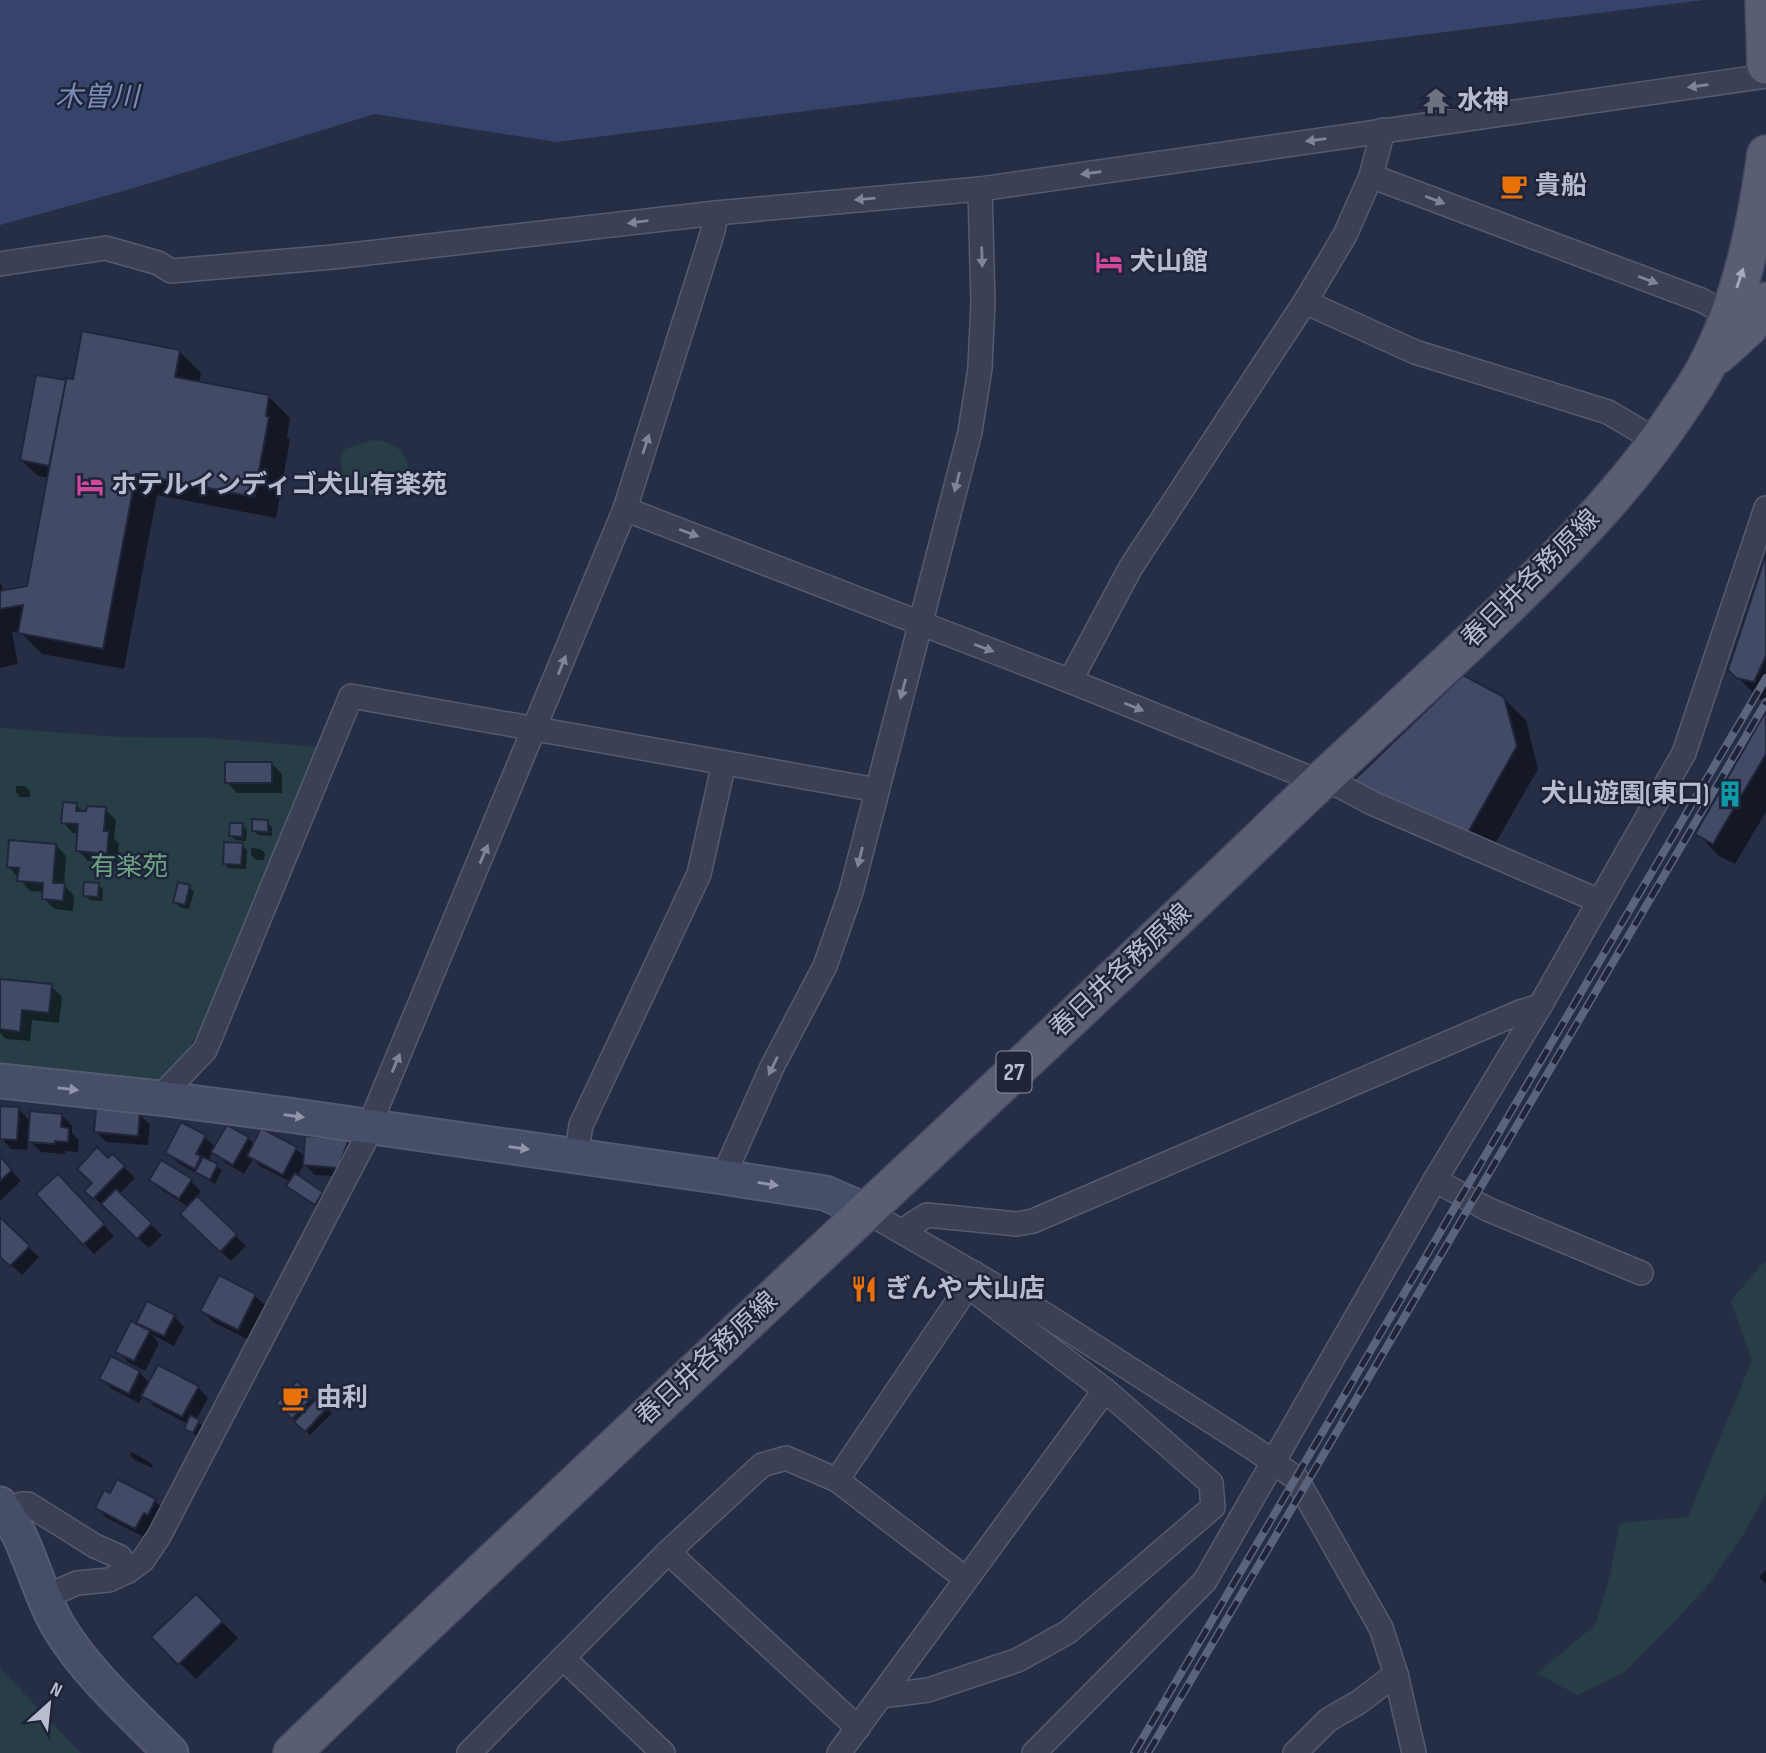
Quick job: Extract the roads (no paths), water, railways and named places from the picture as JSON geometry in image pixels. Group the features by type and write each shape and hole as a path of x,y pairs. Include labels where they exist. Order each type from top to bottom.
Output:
{"main road":[{"path":"1764,0 1766,61"},
{"name":"春日井各務原線","path":"292,1753 864,1210 1102,990 1541,574 1610,499 1657,441 1707,365 1752,321 1743,272 1759,209 1766,154"}],"street":[{"path":"0,264 106,248 158,263 171,271 333,257 716,213 980,189 1383,130 1766,61"},
{"path":"1070,681 1131,567 1305,302 1345,234 1371,176 1383,130"},
{"path":"1371,176 1752,321"},
{"path":"723,1177 772,1068 825,966 851,892 970,432 980,368 983,303 980,189"},
{"path":"44,1597 77,1583 109,1580 144,1560 372,1127 375,1112 625,509 713,230 716,213"},
{"path":"1305,302 1415,352 1608,412 1657,441"},
{"path":"1034,1753 1205,1581 1684,753 1766,508"},
{"path":"625,509 1070,681 1320,782 1340,786 1372,803 1600,901"},
{"path":"159,1098 205,1050 351,696 877,790"},
{"path":"576,1156 581,1125 699,874 724,763"},
{"path":"902,1231 927,1215 1017,1224 1033,1221 1520,1012 1540,1006"},
{"path":"0,1082 159,1098 825,1193 902,1231 971,1280 1105,1390 1211,1483 1213,1507 1068,1632 1018,1660 928,1690 882,1696"},
{"path":"1435,1180 1487,1209 1641,1273"},
{"path":"971,1280 1044,1314 1296,1478 1381,1628 1396,1674 1415,1753"},
{"path":"837,1480 971,1280"},
{"path":"839,1753 1105,1390"},
{"path":"469,1753 668,1552 762,1465 786,1458 837,1480 967,1578"},
{"path":"128,1571 120,1557 94,1546 28,1504 3,1508 13,1521 59,1627 74,1649 94,1674 171,1753"},
{"path":"668,1552 858,1728"},
{"path":"563,1658 663,1753"},
{"path":"1295,1753 1328,1720 1359,1702 1396,1674"}],"water":[{"name":"木曽川","path":"0,0 1704,0 556,142 375,114 127,190 0,225"}],"railway":[{"path":"1134,1753 1766,678"},
{"path":"1148,1753 1766,702"}],"place":[{"name":"水神","path":"1436,101"},
{"name":"貴船","path":"1514,186"},
{"name":"犬山館","path":"1109,262"},
{"name":"ホテルインディゴ犬山有楽苑","path":"90,485"},
{"name":"犬山遊園(東口)","path":"1730,794"},
{"name":"ぎんや 犬山店","path":"864,1289"},
{"name":"由利","path":"295,1398"}],"park label":[{"name":"有楽苑","path":"129,867"}]}
